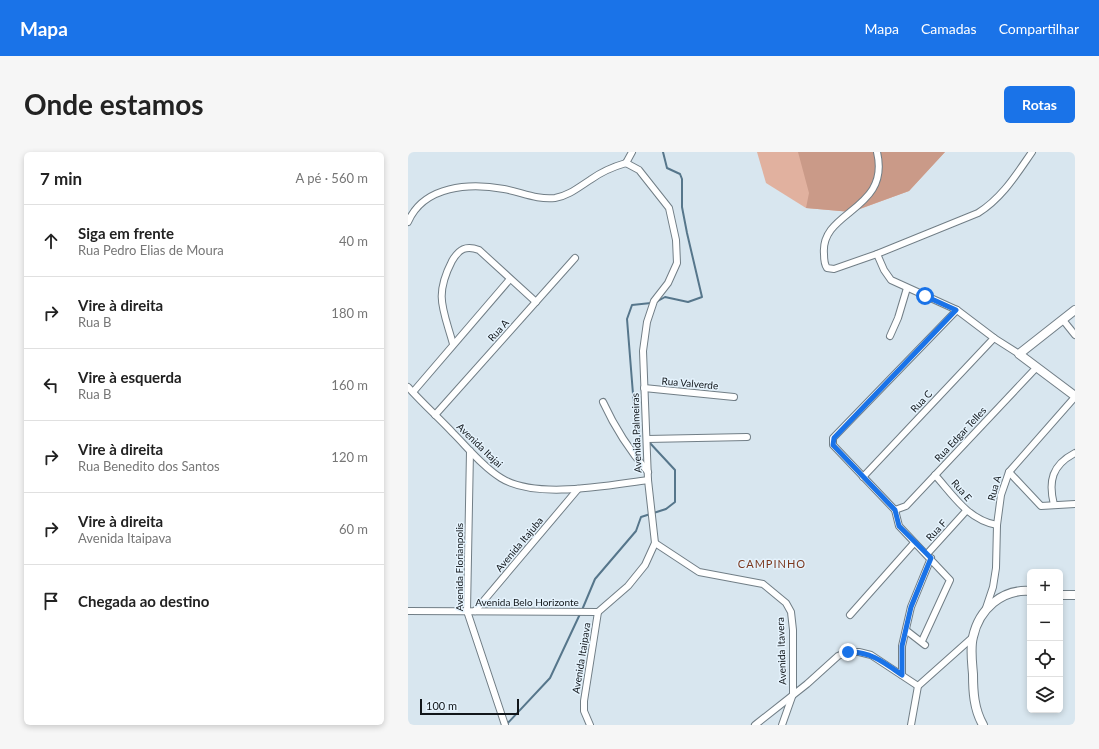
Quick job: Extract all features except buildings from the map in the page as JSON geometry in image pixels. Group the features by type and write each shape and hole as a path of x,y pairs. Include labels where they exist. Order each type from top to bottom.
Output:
{"street":[{"path":"408,222 410,211 442,191 463,186 504,189 543,198 556,198 568,194 611,167 626,163 632,152"},
{"path":"877,152 880,171 871,194 831,229 826,237 823,250 825,265 827,268 834,269 877,254 978,214 991,205 1012,181 1032,152"},
{"name":"Avenida Palmeiras","path":"626,163 640,170 669,208 676,240 677,263 668,283 654,301 647,322 643,351 648,480 655,543"},
{"path":"453,344 442,306 441,290 443,278 456,253 464,248 472,247 479,250 536,302"},
{"path":"877,254 884,270 892,280 956,310 1019,354 1075,396"},
{"name":"Rua A","path":"435,415 575,258"},
{"path":"410,390 510,279"},
{"path":"890,336 898,318 907,288"},
{"path":"902,675 902,646 907,631 911,607 929,556 914,543 899,526 895,510 833,445 834,438 956,310"},
{"path":"1019,354 1075,310"},
{"path":"1063,320 1075,335"},
{"name":"Rua C","path":"863,477 994,338"},
{"name":"Rua Edgar Telles","path":"895,510 906,506 1036,368"},
{"name":"Rua Valverde","path":"644,388 734,397"},
{"name":"Avenida Itajai","path":"410,390 470,451 503,479 545,490 578,489 648,480"},
{"name":"Rua A","path":"986,608 996,568 997,525 1001,495 1009,472 1075,396"},
{"path":"603,402 614,426 629,449 648,472"},
{"path":"647,439 746,437"},
{"name":"Avenida Florianpolis","path":"470,451 468,611 505,725"},
{"path":"1054,505 1051,492 1053,476 1066,458 1075,453"},
{"path":"1009,472 1036,503 1041,506 1075,504"},
{"name":"Rua E","path":"935,475 966,511 981,520 997,525"},
{"name":"Avenida Itajuba","path":"475,612 578,489"},
{"name":"Rua F","path":"907,631 924,643 950,580 929,556 966,511"},
{"name":"Avenida Itaipava","path":"590,725 584,711 584,701 598,612 628,586 645,565 655,543"},
{"name":"Avenida Itavera","path":"655,543 700,572 763,584 786,603 790,612 793,630 793,694 782,725"},
{"path":"850,615 914,543"},
{"path":"911,725 918,686 972,637 986,608 1012,593 1020,590 1027,591"},
{"path":"1063,595 1075,595"},
{"name":"Avenida Belo Horizonte","path":"408,611 598,612"},
{"path":"972,637 974,697 977,715 982,725"},
{"path":"755,725 807,684 838,656 848,652 859,652 871,655 918,686"}],"shaded area":[{"path":"757,152 945,152 909,191 852,212 806,208 766,183"},
{"path":"798,152 945,152 909,191 851,212 806,208 809,193"}],"waterway":[{"path":"656,302 665,297 688,302 702,297 682,207 682,179 680,174 667,168 663,152"},
{"path":"640,436 635,419 627,319 632,305 651,303"},
{"path":"582,610 595,579 636,531 641,517 666,509 675,502 675,470 649,442"},
{"path":"506,725 550,678 580,614"}],"district":[{"name":"CAMPINHO","path":"772,564"}],"route":[{"path":"848,652 859,652 871,655 902,675 902,646 907,631 911,607 927,572 931,558 914,543 899,526 895,510 833,445 832,442 834,438 956,310 944,303 925,296"}]}
